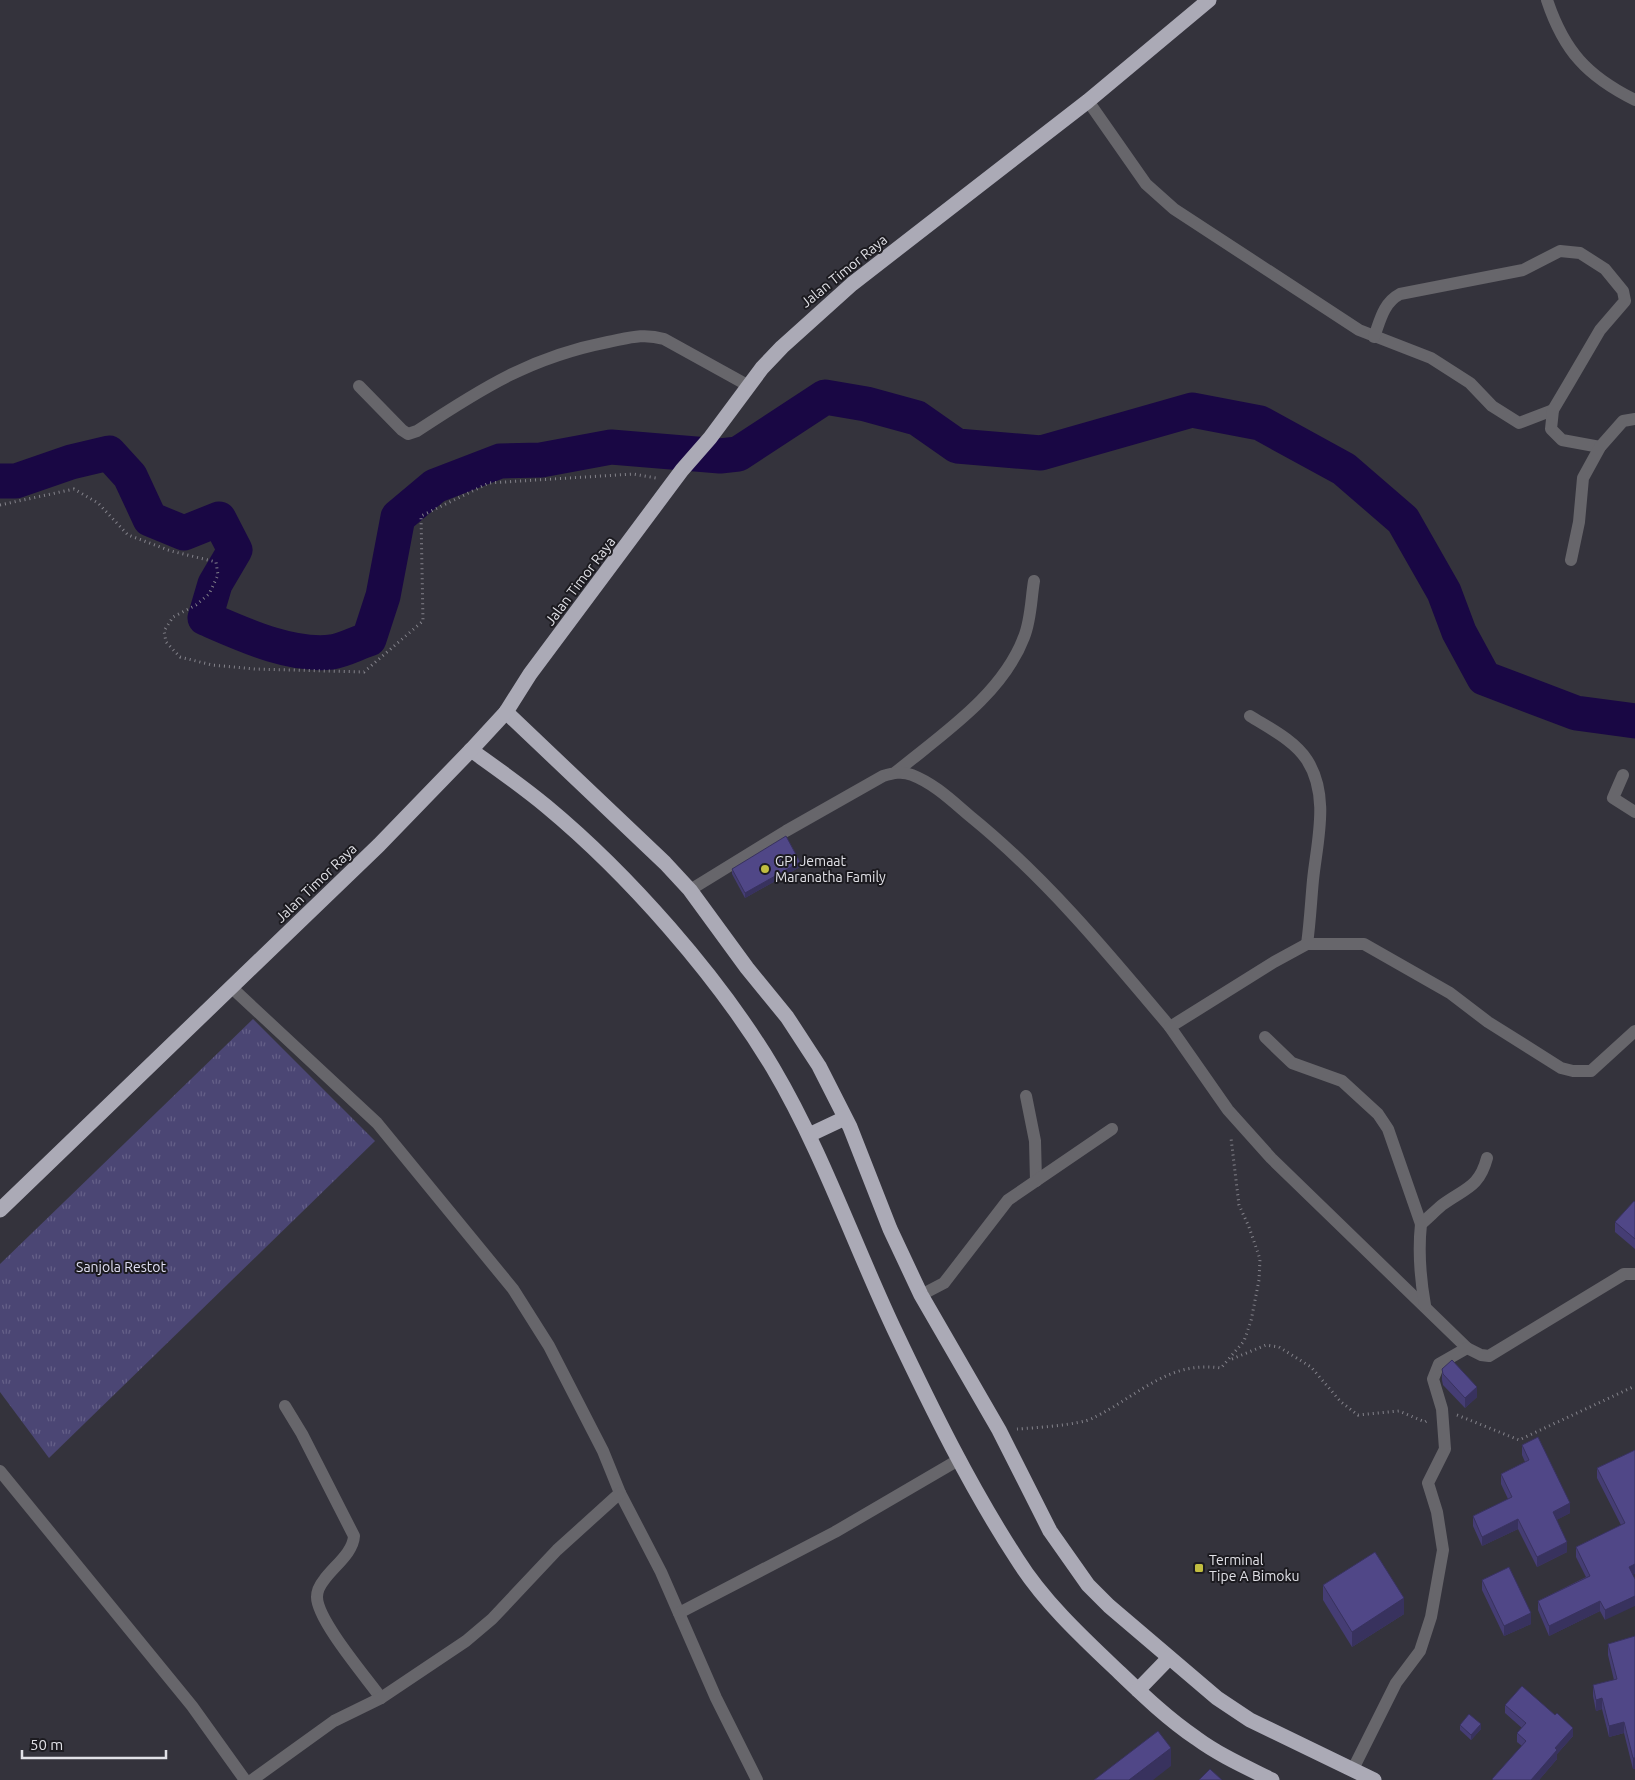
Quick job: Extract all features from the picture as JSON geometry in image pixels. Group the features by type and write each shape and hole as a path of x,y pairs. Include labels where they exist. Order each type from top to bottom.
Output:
{"highway":[{"name":"Jalan Timor Raya","path":"0,1210 379,845 506,712 530,674 678,476 782,347 852,284 1088,101 1209,0"},
{"path":"506,712 636,833 690,890 747,968 787,1017 819,1066 845,1118 867,1166 890,1229 921,1295 999,1430 1050,1531 1069,1561 1088,1585 1109,1606 1217,1698 1250,1720 1374,1780"},
{"path":"471,750 545,806 632,887 677,938 720,992 771,1066 809,1135 894,1329 960,1459 1018,1561 1041,1591 1085,1640 1138,1690 1196,1739 1272,1780"},
{"path":"809,1135 845,1118"},
{"path":"1138,1690 1169,1658"}],"street":[{"path":"1547,0 1556,29 1578,59 1591,73 1608,86 1635,100"},
{"path":"1088,101 1146,184 1174,209 1359,330 1374,338 1431,358 1470,383 1492,406 1519,423 1553,410"},
{"path":"1374,338 1383,311 1391,299 1400,294 1523,270 1560,251 1580,253 1605,269 1623,291 1625,301 1600,330 1553,410 1551,429 1562,440 1600,447"},
{"path":"359,386 408,434 417,431 483,388 551,356 588,346 649,335 664,339 749,386"},
{"path":"1571,560 1583,478 1600,447 1623,422 1635,419"},
{"path":"690,890 794,826 883,776 896,772 974,706 1007,670 1025,636 1034,581"},
{"path":"1250,716 1290,742 1306,759 1314,775 1319,798 1320,819 1307,944"},
{"path":"896,772 911,774 934,786 1004,844 1062,903 1170,1027 1228,1110 1270,1158 1425,1305 1467,1348 1481,1355 1489,1356 1624,1274 1635,1274"},
{"path":"1624,775 1613,798 1635,812"},
{"path":"1170,1027 1258,971 1307,944 1364,944 1450,993 1488,1022 1561,1068 1573,1071 1591,1071 1635,1031"},
{"path":"232,987 377,1124 513,1289 549,1346 603,1451 620,1493 679,1613 757,1780"},
{"path":"1265,1038 1292,1063 1342,1081 1378,1114 1388,1129 1422,1224 1419,1246 1425,1305"},
{"path":"1026,1096 1035,1141 1036,1182"},
{"path":"921,1295 944,1283 1008,1200 1112,1129"},
{"path":"1422,1224 1443,1205 1472,1188 1479,1178 1487,1158"},
{"path":"1354,1769 1396,1683 1420,1651 1431,1617 1444,1550 1437,1512 1428,1483 1445,1449 1442,1409 1433,1379 1439,1364 1467,1348"},
{"path":"285,1406 302,1434 354,1536 353,1544 319,1587 317,1596 319,1607 330,1628 381,1698"},
{"path":"679,1613 835,1532 960,1459"},
{"path":"0,1471 192,1706 245,1780"},
{"path":"252,1780 334,1722 381,1698 466,1641 492,1618 557,1550 620,1493"}],"path":[{"path":"0,505 74,489 98,503 128,535 171,551 216,562 218,575 209,594 196,605 173,617 164,631 166,642 180,657 212,665 255,669 364,672 423,621 421,516 489,483 633,474 678,476"},
{"path":"999,1430 1091,1419 1136,1392 1183,1369 1200,1365 1222,1368 1244,1342 1251,1321 1259,1280 1260,1259 1249,1227 1238,1205 1228,1110"}],"green space":[{"name":"Sanjola Restot","path":"253,1019 375,1141 49,1458 0,1392 0,1264"}],"building":[{"name":"GPI Jemaat Maranatha Family","path":"786,836 800,862 745,893 732,869"},
{"path":"1635,1202 1635,1239 1615,1222"},
{"path":"1452,1360 1477,1387 1465,1398 1443,1374 1442,1369"},
{"path":"1538,1437 1570,1503 1553,1512 1567,1542 1537,1557 1518,1519 1482,1537 1473,1516 1512,1497 1501,1474 1529,1460 1522,1445"},
{"path":"1635,1450 1635,1564 1629,1567 1635,1579 1635,1596 1605,1610 1600,1601 1549,1626 1538,1601 1590,1576 1576,1547 1625,1523 1597,1468"},
{"path":"1375,1552 1404,1598 1352,1632 1323,1585"},
{"path":"1509,1567 1531,1613 1504,1626 1482,1580"},
{"path":"1635,1636 1635,1758 1633,1758 1624,1722 1609,1726 1602,1698 1596,1700 1593,1685 1617,1679 1608,1644"},
{"path":"1522,1686 1573,1728 1531,1780 1493,1780 1526,1741 1517,1733 1526,1723 1505,1705"},
{"path":"1469,1714 1481,1724 1471,1735 1460,1725"},
{"path":"1158,1731 1171,1748 1129,1780 1094,1780"},
{"path":"1210,1769 1222,1780 1199,1780"}],"waterway":[{"path":"0,481 16,481 71,462 109,453 130,476 150,519 184,533 219,519 235,550 215,584 205,618 267,643 283,648 316,653 332,652 369,639 383,596 398,517 435,486 500,461 541,460 611,447 720,456 738,454 825,397 866,404 917,418 957,446 1041,453 1192,410 1260,423 1344,469 1403,520 1444,592 1459,632 1484,678 1576,713 1635,721"}],"place":[{"name":"GPI Jemaat Maranatha Family","path":"765,869"},
{"name":"Terminal Tipe A Bimoku","path":"1199,1568"}]}
